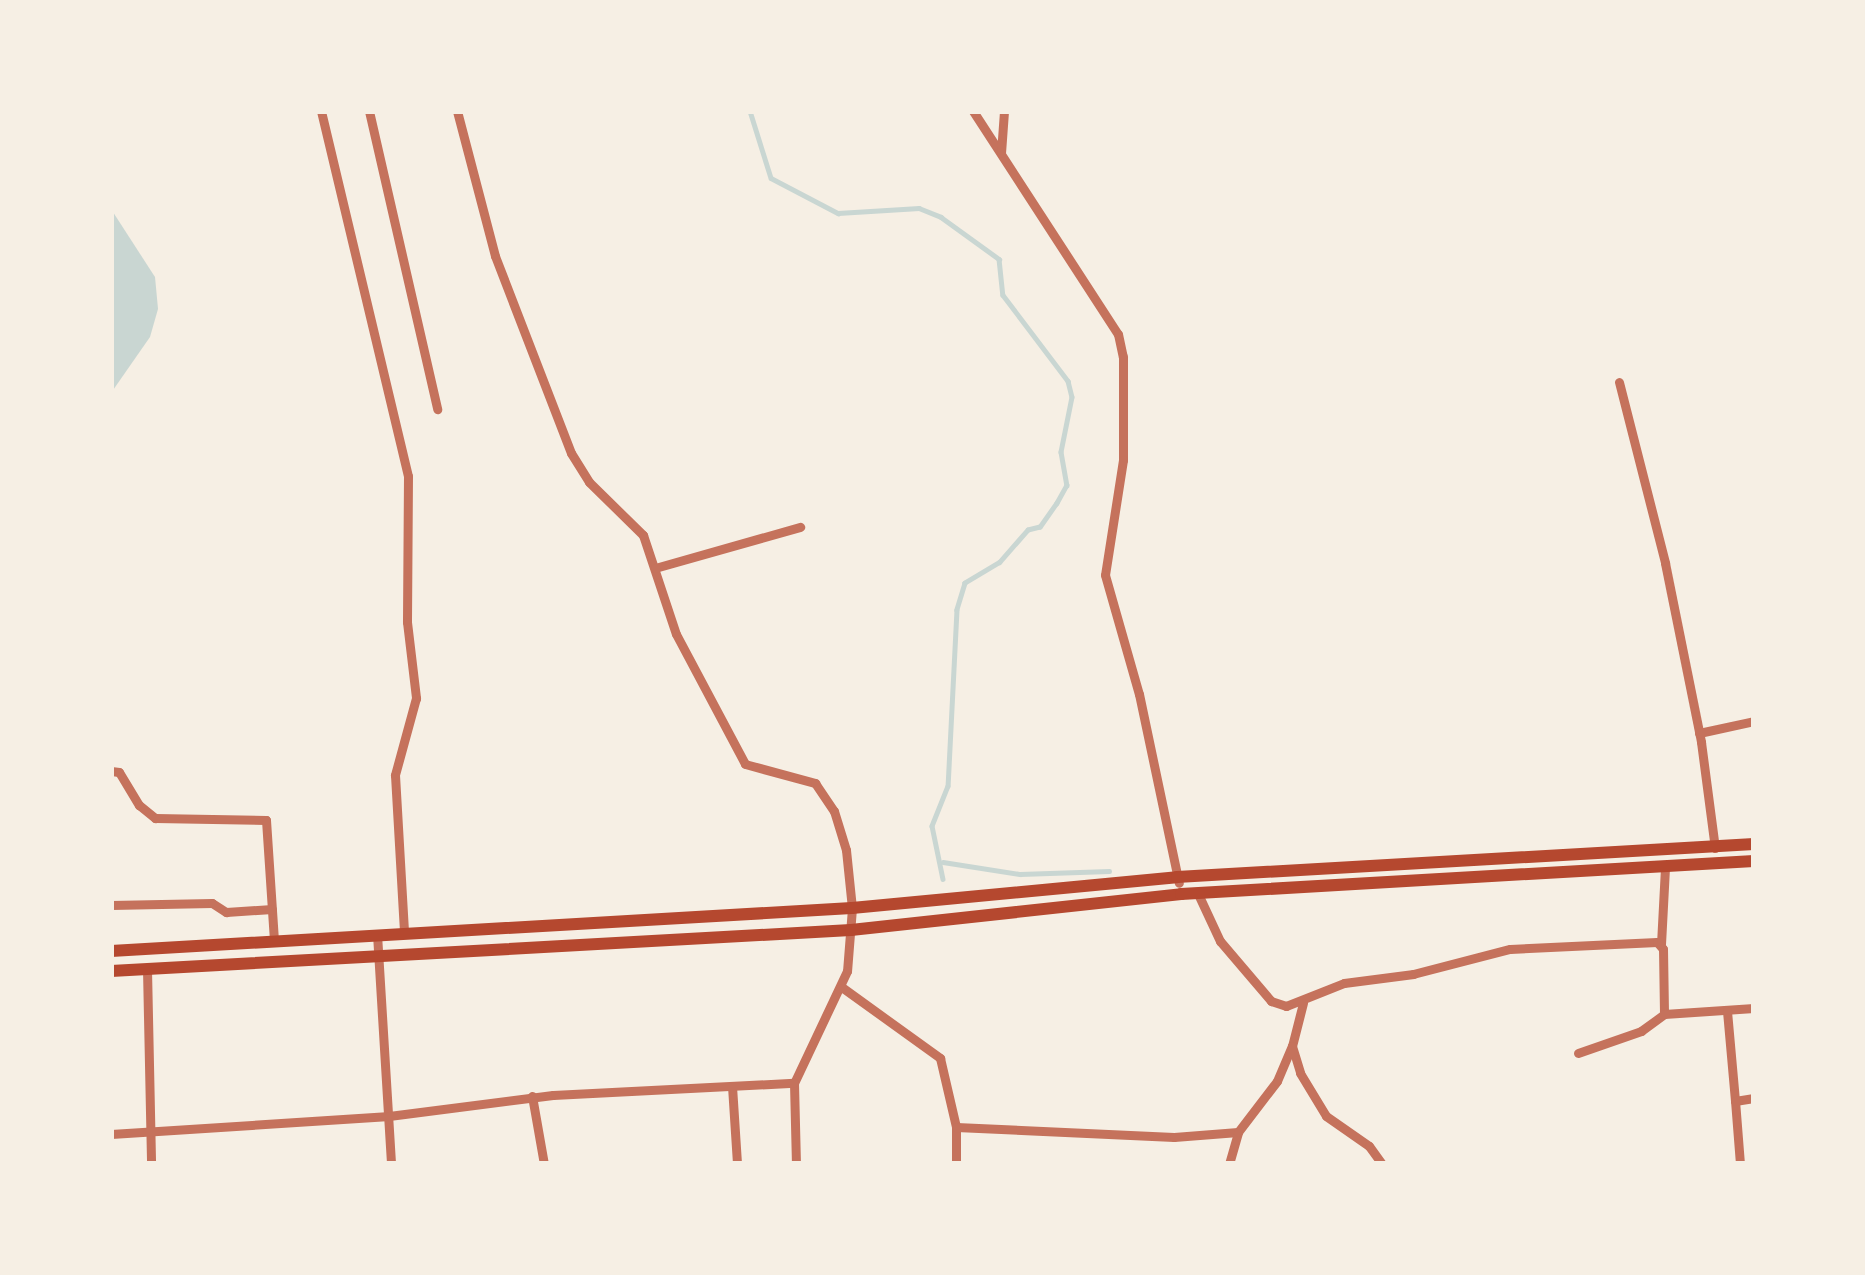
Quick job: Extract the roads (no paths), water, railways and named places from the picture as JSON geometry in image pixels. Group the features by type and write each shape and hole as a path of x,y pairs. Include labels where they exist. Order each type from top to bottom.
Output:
{"main road":[{"path":"111,951 853,908 1178,877 1754,844"},
{"path":"111,971 851,930 1181,894 1754,861"}],"street":[{"path":"321,111 408,476 407,622 416,698 394,775 404,932"},
{"path":"369,111 437,409"},
{"path":"457,111 495,256 548,385 556,422 589,482 643,535 676,634 746,764 793,772 815,783 826,796 846,850 853,908 843,988 794,1083 796,1164"},
{"path":"974,111 1118,334 1124,358 1123,460 1105,574 1139,694 1181,894"},
{"path":"1001,153 1004,111"},
{"path":"1619,382 1665,562 1699,733 1714,848"},
{"path":"655,568 800,527"},
{"path":"1699,733 1754,721"},
{"path":"111,771 118,772 154,818 266,820 274,940"},
{"path":"1664,1014 1665,867"},
{"path":"1198,896 1220,941 1271,1001 1303,1003 1344,983 1413,974 1510,950 1661,944"},
{"path":"111,905 212,903 226,912 272,909"},
{"path":"377,934 391,1164"},
{"path":"147,969 151,1164"},
{"path":"843,988 940,1058 956,1127 956,1164"},
{"path":"1228,1164 1238,1132 1277,1081 1303,1003"},
{"path":"1578,1053 1641,1031 1664,1014 1754,1008"},
{"path":"1727,1011 1740,1164"},
{"path":"1292,1046 1300,1073 1326,1116 1369,1146 1382,1164"},
{"path":"111,1134 389,1116 532,1096 794,1083"},
{"path":"732,1086 737,1164"},
{"path":"532,1096 544,1164"},
{"path":"1735,1101 1754,1098"},
{"path":"956,1127 1174,1137 1238,1132"}],"waterway":[{"path":"750,111 771,178 838,213 919,208 941,217 999,259 1003,295 1068,381 1072,397 1061,452 1067,485 1040,527 1028,530 1000,562 965,583 957,610 948,786 932,826 943,879"},
{"path":"943,862 1020,874 1109,871"}]}
